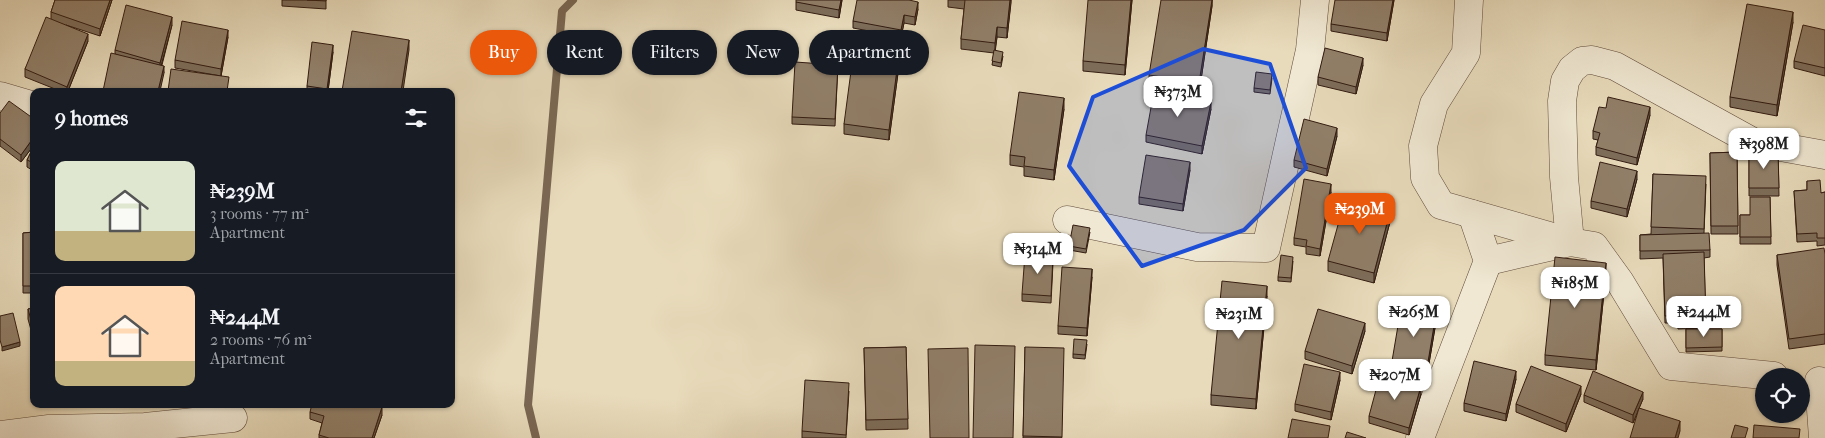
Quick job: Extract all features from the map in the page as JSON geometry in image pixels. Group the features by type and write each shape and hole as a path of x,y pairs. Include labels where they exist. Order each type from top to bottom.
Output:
{"street":[{"path":"1068,220 1198,247 1266,248 1310,50 1315,0"},
{"path":"1469,0 1466,53 1434,104 1423,146 1425,178 1441,205 1570,242 1594,246 1620,282 1671,366 1755,374"},
{"path":"1570,242 1564,177 1562,101 1565,81 1572,69 1582,61 1592,60 1616,66 1753,142 1825,155"},
{"path":"0,96 30,105"},
{"path":"1420,438 1488,261 1472,214"},
{"path":"1488,261 1570,242"},
{"path":"1815,381 1823,438"},
{"path":"0,435 49,429 145,427 233,418"}],"highlighted area":[{"path":"1203,49 1270,64 1306,168 1244,230 1142,266 1069,166 1093,97"}],"building":[{"path":"55,0 110,0 100,29 51,12"},
{"path":"796,0 841,0 839,10 796,2"},
{"path":"857,0 909,0 918,2 915,17 904,15 901,30 853,21"},
{"path":"965,0 1010,0 1007,28 997,27 995,43 961,39"},
{"path":"1088,0 1131,0 1125,65 1083,61"},
{"path":"1161,0 1212,0 1199,83 1149,75"},
{"path":"1335,0 1393,0 1387,33 1331,24"},
{"path":"1747,4 1793,12 1777,105 1730,97"},
{"path":"126,5 172,17 160,63 115,50"},
{"path":"46,17 88,34 67,87 25,69"},
{"path":"182,21 228,30 221,69 175,60"},
{"path":"1803,25 1825,30 1825,68 1794,61"},
{"path":"352,31 409,40 401,88 342,88"},
{"path":"312,42 333,45 327,88 307,86"},
{"path":"1325,48 1363,58 1356,87 1318,77"},
{"path":"994,50 1003,52 1001,63 992,61"},
{"path":"111,53 164,66 159,88 104,88"},
{"path":"799,62 809,63 809,75 837,75 835,119 792,117 794,75 799,75"},
{"path":"171,69 229,77 227,88 168,88"},
{"path":"1256,72 1272,74 1270,90 1254,88"},
{"path":"850,75 896,75 889,130 844,124"},
{"path":"1154,91 1211,102 1202,146 1146,135"},
{"path":"1019,92 1064,98 1054,170 1024,166 1025,157 1010,155"},
{"path":"1608,97 1650,107 1637,158 1596,147 1600,133 1593,131 1599,107 1606,108"},
{"path":"9,101 30,116 30,143 21,155 0,139 0,113"},
{"path":"1304,119 1337,128 1327,169 1294,160"},
{"path":"1737,152 1738,226 1711,226 1710,153"},
{"path":"1749,152 1778,152 1779,188 1749,188"},
{"path":"1146,155 1190,162 1183,204 1139,197"},
{"path":"1600,162 1637,171 1627,209 1591,201"},
{"path":"1653,174 1706,176 1704,229 1651,227"},
{"path":"1304,179 1331,184 1320,249 1306,246 1307,240 1294,238"},
{"path":"1820,180 1821,193 1825,192 1825,238 1817,238 1817,233 1797,234 1794,191 1807,190 1807,181"},
{"path":"1346,196 1391,208 1374,273 1328,261"},
{"path":"1750,197 1770,197 1771,237 1740,237 1740,215 1750,215"},
{"path":"1073,225 1090,228 1086,249 1069,246"},
{"path":"30,232 30,286 23,286 23,233"},
{"path":"1709,233 1710,250 1640,251 1640,235"},
{"path":"1824,248 1825,334 1789,339 1777,255"},
{"path":"1704,252 1706,320 1678,321 1677,315 1665,316 1663,254"},
{"path":"1025,254 1053,256 1051,296 1022,294"},
{"path":"1281,255 1293,257 1291,278 1278,277"},
{"path":"1555,257 1606,263 1596,360 1545,355"},
{"path":"1062,267 1092,269 1087,328 1058,326"},
{"path":"1222,281 1267,286 1256,399 1211,395"},
{"path":"1402,302 1437,308 1426,374 1391,367"},
{"path":"1318,309 1365,323 1352,366 1305,351"},
{"path":"13,313 20,342 2,347 0,340 0,316"},
{"path":"1686,329 1722,329 1722,347 1686,348"},
{"path":"1074,339 1087,340 1085,355 1073,354"},
{"path":"975,345 1015,346 1013,438 973,438"},
{"path":"906,347 908,419 866,420 864,348"},
{"path":"1025,347 1064,348 1062,437 1023,436"},
{"path":"968,348 969,438 930,438 928,349"},
{"path":"1474,361 1516,371 1506,414 1464,403"},
{"path":"1304,364 1340,372 1331,412 1295,404"},
{"path":"1531,366 1581,386 1566,424 1516,404"},
{"path":"1593,371 1643,392 1633,415 1584,395"},
{"path":"1380,375 1421,386 1409,428 1369,416"},
{"path":"805,380 849,383 846,435 802,431"},
{"path":"311,408 382,408 372,438 329,438 319,435 324,416 310,412"},
{"path":"1639,408 1680,421 1675,438 1630,438"},
{"path":"1292,419 1330,426 1328,438 1288,438"},
{"path":"1735,425 1748,428 1745,438 1731,438"},
{"path":"1754,425 1800,429 1799,438 1753,438"},
{"path":"1347,432 1366,438 1345,438"}],"waterway":[{"path":"536,438 528,405 562,11 573,0"}]}
